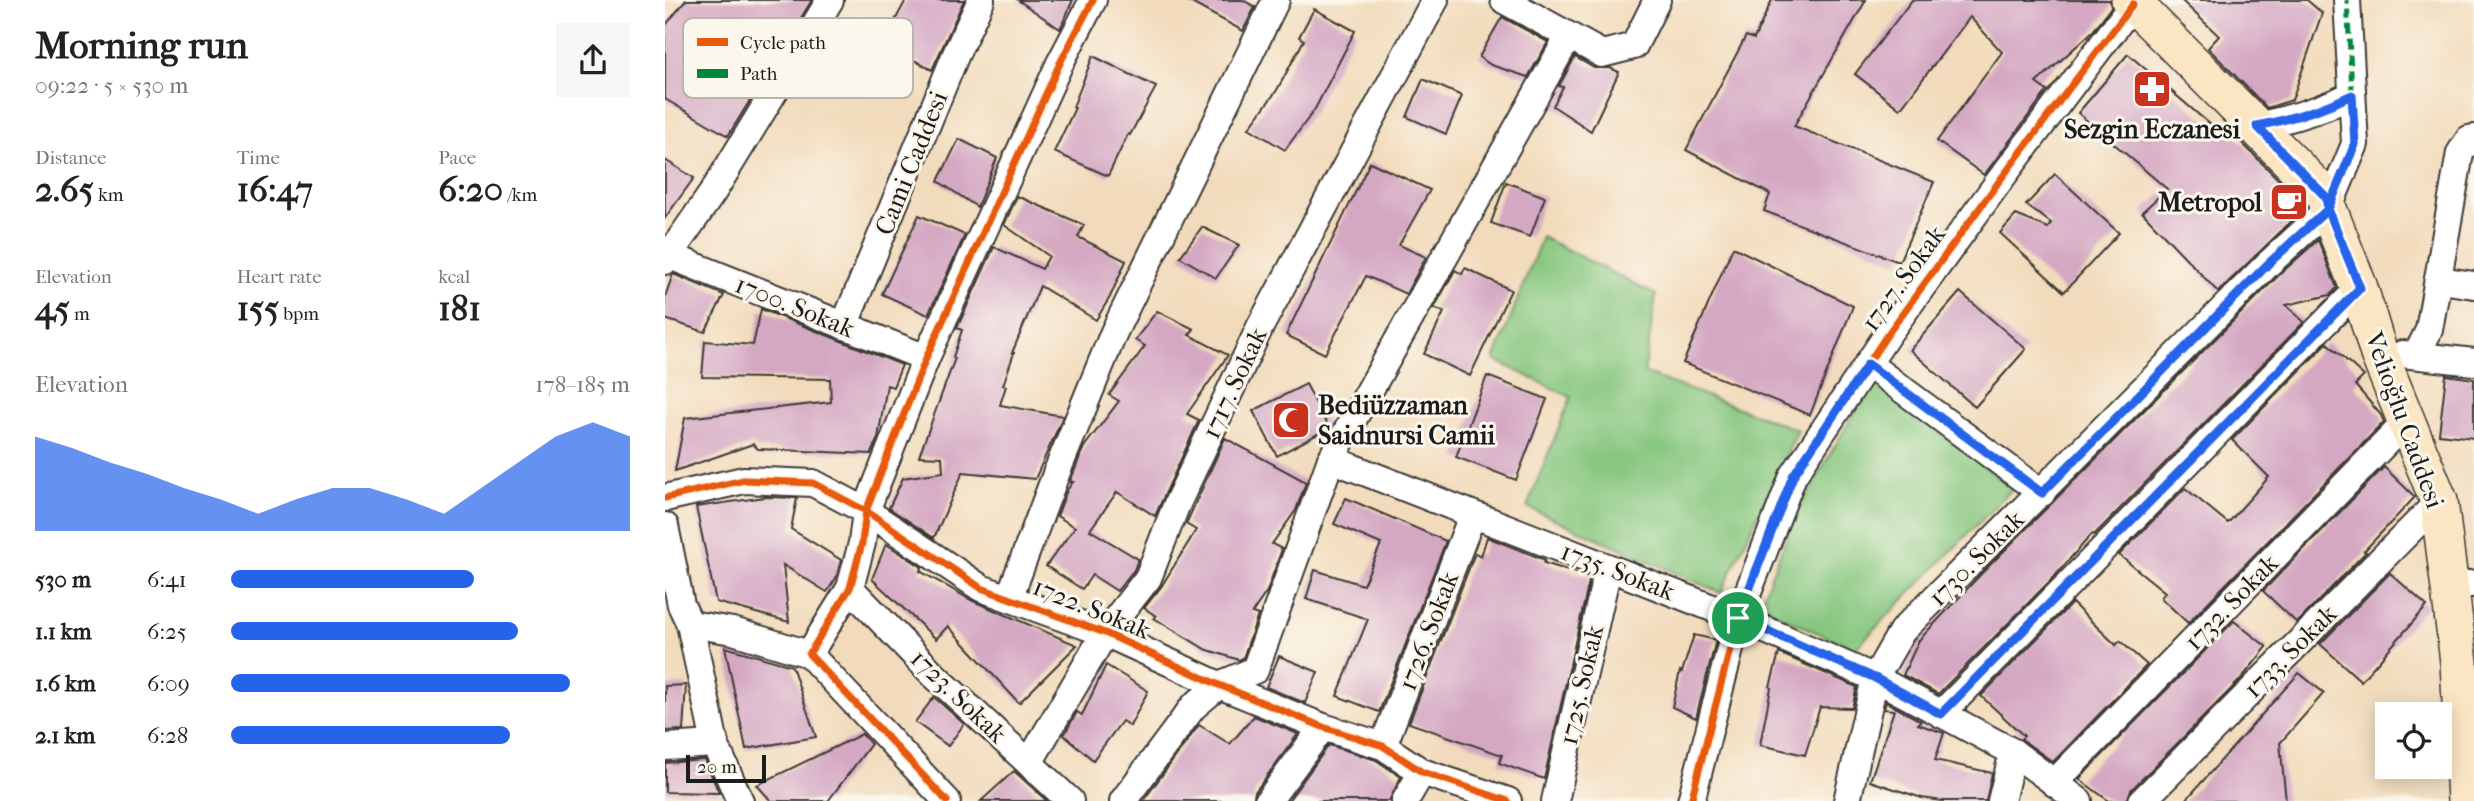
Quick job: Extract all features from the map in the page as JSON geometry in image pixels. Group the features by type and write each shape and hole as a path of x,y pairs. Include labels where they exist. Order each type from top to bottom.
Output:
{"street":[{"path":"819,18 830,0"},
{"name":"Cami Caddesi","path":"844,326 956,54 981,0"},
{"path":"809,654 850,588 862,543 866,510 926,358 1060,62 1093,0"},
{"path":"1009,598 1114,332 1276,0"},
{"name":"1717. Sokak","path":"1029,763 1105,633 1148,578 1176,506 1260,327 1436,0"},
{"path":"1504,0 1602,54 1634,47 1657,0"},
{"path":"2328,209 2355,144 2347,0"},
{"name":"Velioğlu Caddesi","path":"2131,2 2326,197 2328,209 2360,288 2379,354 2438,501 2462,584 2459,662 2466,801"},
{"name":"1727. Sokak","path":"1691,801 1738,618 1793,476 1868,364 2131,2"},
{"path":"1123,801 1193,707 1219,685 1255,670 1331,459 1569,36"},
{"path":"2257,126 2295,118 2328,107 2352,95"},
{"path":"666,257 713,192 770,98"},
{"path":"2417,354 2429,330 2460,153 2469,139 2474,138"},
{"name":"1730. Sokak","path":"1847,801 1875,678 1902,631 2268,264 2328,209"},
{"name":"1700. Sokak","path":"666,257 926,358"},
{"path":"2439,280 2474,285"},
{"path":"1941,714 2360,288"},
{"path":"2379,354 2417,354 2474,362"},
{"path":"1868,364 2042,493"},
{"name":"1732. Sokak","path":"2054,783 2407,421"},
{"name":"1735. Sokak","path":"1331,459 1738,618 1875,678 2013,752 2079,801"},
{"name":"1722. Sokak","path":"665,498 744,480 813,483 866,510 981,588 1105,633 1219,685 1322,727 1383,746 1422,772 1508,801"},
{"name":"1733. Sokak","path":"2141,801 2438,501"},
{"name":"1726. Sokak","path":"1383,746 1472,516"},
{"path":"665,526 681,605 690,624 715,744 740,801"},
{"name":"1725. Sokak","path":"1555,801 1608,568"},
{"name":"1723. Sokak","path":"850,588 934,675 1070,801"},
{"path":"690,624 733,631 809,654 947,801"},
{"path":"1268,801 1322,727"},
{"path":"665,747 715,744"},
{"path":"2001,801 2013,752"},
{"path":"1405,801 1422,772"}],"green space":[{"path":"1542,237 1656,295 1644,373 1798,430 1721,593 1527,507 1571,397 1494,360"},
{"path":"1872,382 2013,488 1855,649 1759,607 1795,515"}],"building":[{"path":"686,0 812,0 801,18 683,18 683,98 751,98 728,136 665,99 665,26"},
{"path":"906,0 964,0 932,70 913,60 913,18 896,18"},
{"path":"1018,0 1073,0 1060,29"},
{"path":"1186,0 1243,0 1255,7 1243,31"},
{"path":"1772,0 1866,0 1794,126 1934,182 1899,262 1764,211 1770,194 1686,150 1746,36 1754,39"},
{"path":"1912,0 2110,0 2111,7 2093,31 2036,83 2047,91 1984,175 1937,141 2002,52 1970,17 1900,109 1855,74"},
{"path":"2181,0 2307,0 2322,13 2292,100 2267,108 2208,48 2219,36"},
{"path":"1314,9 1355,31 1315,109 1285,150 1249,128 1277,90 1304,40 1299,37"},
{"path":"1502,17 1548,42 1528,77 1491,65 1479,57"},
{"path":"2128,54 2219,132 2228,129 2306,207 2218,292 2142,212 2167,189 2078,113"},
{"path":"1093,56 1156,87 1130,135 1128,134 1108,176 1054,152 1075,108 1073,107"},
{"path":"1575,57 1594,68 1610,68 1619,72 1591,131 1553,106 1563,87 1559,86"},
{"path":"1423,79 1462,96 1446,134 1407,117"},
{"path":"959,139 997,158 977,207 938,181"},
{"path":"665,160 694,178 665,218"},
{"path":"1370,162 1430,190 1399,245 1426,257 1406,294 1366,276 1325,354 1286,335"},
{"path":"2055,174 2119,233 2064,292 2000,233 2016,215 2048,228 2051,223 2026,205"},
{"path":"1506,182 1545,197 1530,237 1491,223"},
{"path":"1017,196 1084,225 1078,237 1126,261 1096,320 1040,286 1012,353 1000,405 1063,416 1058,428 1035,479 963,472 934,538 889,508 903,478 943,472 942,457 919,456 955,358 953,357 962,330 957,328 994,247 1042,269 1049,256 1004,225"},
{"path":"919,215 965,235 928,315 882,294"},
{"path":"1202,227 1239,245 1216,278 1180,257"},
{"path":"2318,240 2337,288 2330,295 2286,305 2304,322 2094,535 2092,534 2050,581 1938,694 1903,675 1919,640 1982,573 2279,275"},
{"path":"1733,247 1853,306 1810,415 1683,363"},
{"path":"1465,268 1511,290 1470,376 1424,354 1444,312 1434,308 1455,270 1462,274"},
{"path":"673,274 724,295 705,332 665,319 665,297"},
{"path":"1960,292 2026,349 1975,407 1910,350"},
{"path":"761,309 902,365 893,387 887,385 878,438 871,454 758,449 753,444 675,471 685,418 831,402 830,379 702,377 705,341 753,345"},
{"path":"1157,311 1194,329 1189,335 1228,355 1187,414 1199,420 1155,516 1117,492 1090,530 1138,559 1134,570 1117,591 1092,575 1082,589 1046,566 1075,527 1057,516 1073,482 1070,482 1084,447 1119,401 1109,395 1145,346 1135,340"},
{"path":"2327,343 2364,376 2355,385 2384,422 2188,623 2161,598 2165,592 2119,555 2185,488 2228,523 2269,477 2232,440"},
{"path":"2446,375 2474,379 2474,438 2439,434"},
{"path":"1487,376 1547,399 1516,480 1456,457"},
{"name":"Bediüzzaman Saidnursi Camii","path":"1306,384 1329,428 1277,456 1253,411"},
{"path":"1225,438 1306,482 1296,510 1272,544 1282,549 1267,591 1252,613 1258,615 1243,658 1239,660 1205,649 1154,618 1156,616 1144,608 1161,587 1196,530 1186,524"},
{"path":"2384,467 2415,497 2297,623 2263,591"},
{"path":"765,497 797,498 791,529 841,560 836,578 827,592 783,565 789,622 716,602 696,507"},
{"path":"1346,498 1446,541 1379,712 1337,696 1368,619 1306,599 1315,570 1363,585 1381,544 1334,524"},
{"path":"1487,537 1545,560 1544,563 1590,577 1544,779 1499,763 1502,755 1409,723 1475,553 1481,556"},
{"path":"886,544 922,567 920,571 973,601 1077,645 1019,703 948,626 936,639 872,579"},
{"path":"2390,573 2427,606 2361,681 2320,644"},
{"path":"2072,603 2116,645 2120,641 2147,665 2053,762 2021,739 2024,736 1981,696"},
{"path":"2234,621 2267,647 2241,679 2131,790 2127,801 2109,801 2079,779"},
{"path":"1694,635 1716,640 1696,718 1672,707 1680,671 1682,672"},
{"path":"725,647 792,666 816,737 746,749"},
{"path":"1779,653 1857,687 1852,708 1820,707 1805,755 1760,745"},
{"path":"1279,656 1318,672 1305,703 1266,687"},
{"path":"1106,665 1148,691 1130,726 1122,721 1093,760 1064,735 1077,712 1082,715"},
{"path":"2299,673 2324,693 2280,743 2286,801 2185,801"},
{"path":"686,685 683,730 665,731 665,686"},
{"path":"934,697 964,724 948,746 915,722"},
{"path":"1886,702 1921,721 1918,724 1944,733 1935,760 1992,773 1986,801 1922,798 1870,781 1894,710 1884,709"},
{"path":"1254,716 1298,734 1255,792 1253,801 1143,801 1199,725 1230,744"},
{"path":"862,734 871,744 828,801 771,801 757,785"},
{"path":"1329,745 1376,760 1401,777 1389,801 1288,801"},
{"path":"705,760 719,793 665,792 665,763"},
{"path":"1014,771 1047,801 981,801"}],"marked path":[{"path":"2328,209 2355,144 2347,0"}],"cycle path":[{"path":"947,801 809,654 850,588 862,543 866,511 926,358 1060,63 1093,0"},
{"path":"1691,801 1738,618 1793,476 1887,335 2133,4"},
{"path":"665,498 744,480 813,483 866,511 981,588 1105,633 1219,685 1323,727 1383,746 1422,772 1508,801"}],"place":[{"name":"Sezgin Eczanesi","path":"2152,89"},
{"name":"Metropol","path":"2289,202"},
{"name":"Bediüzzaman Saidnursi Camii","path":"1291,420"}],"route":[{"path":"1738,618 1793,476 1868,364 2042,493 2268,264 2328,209 2326,197 2257,126 2295,118 2328,107 2352,95 2355,144 2328,209 2360,288 1941,714 1875,678 1738,618"}]}
